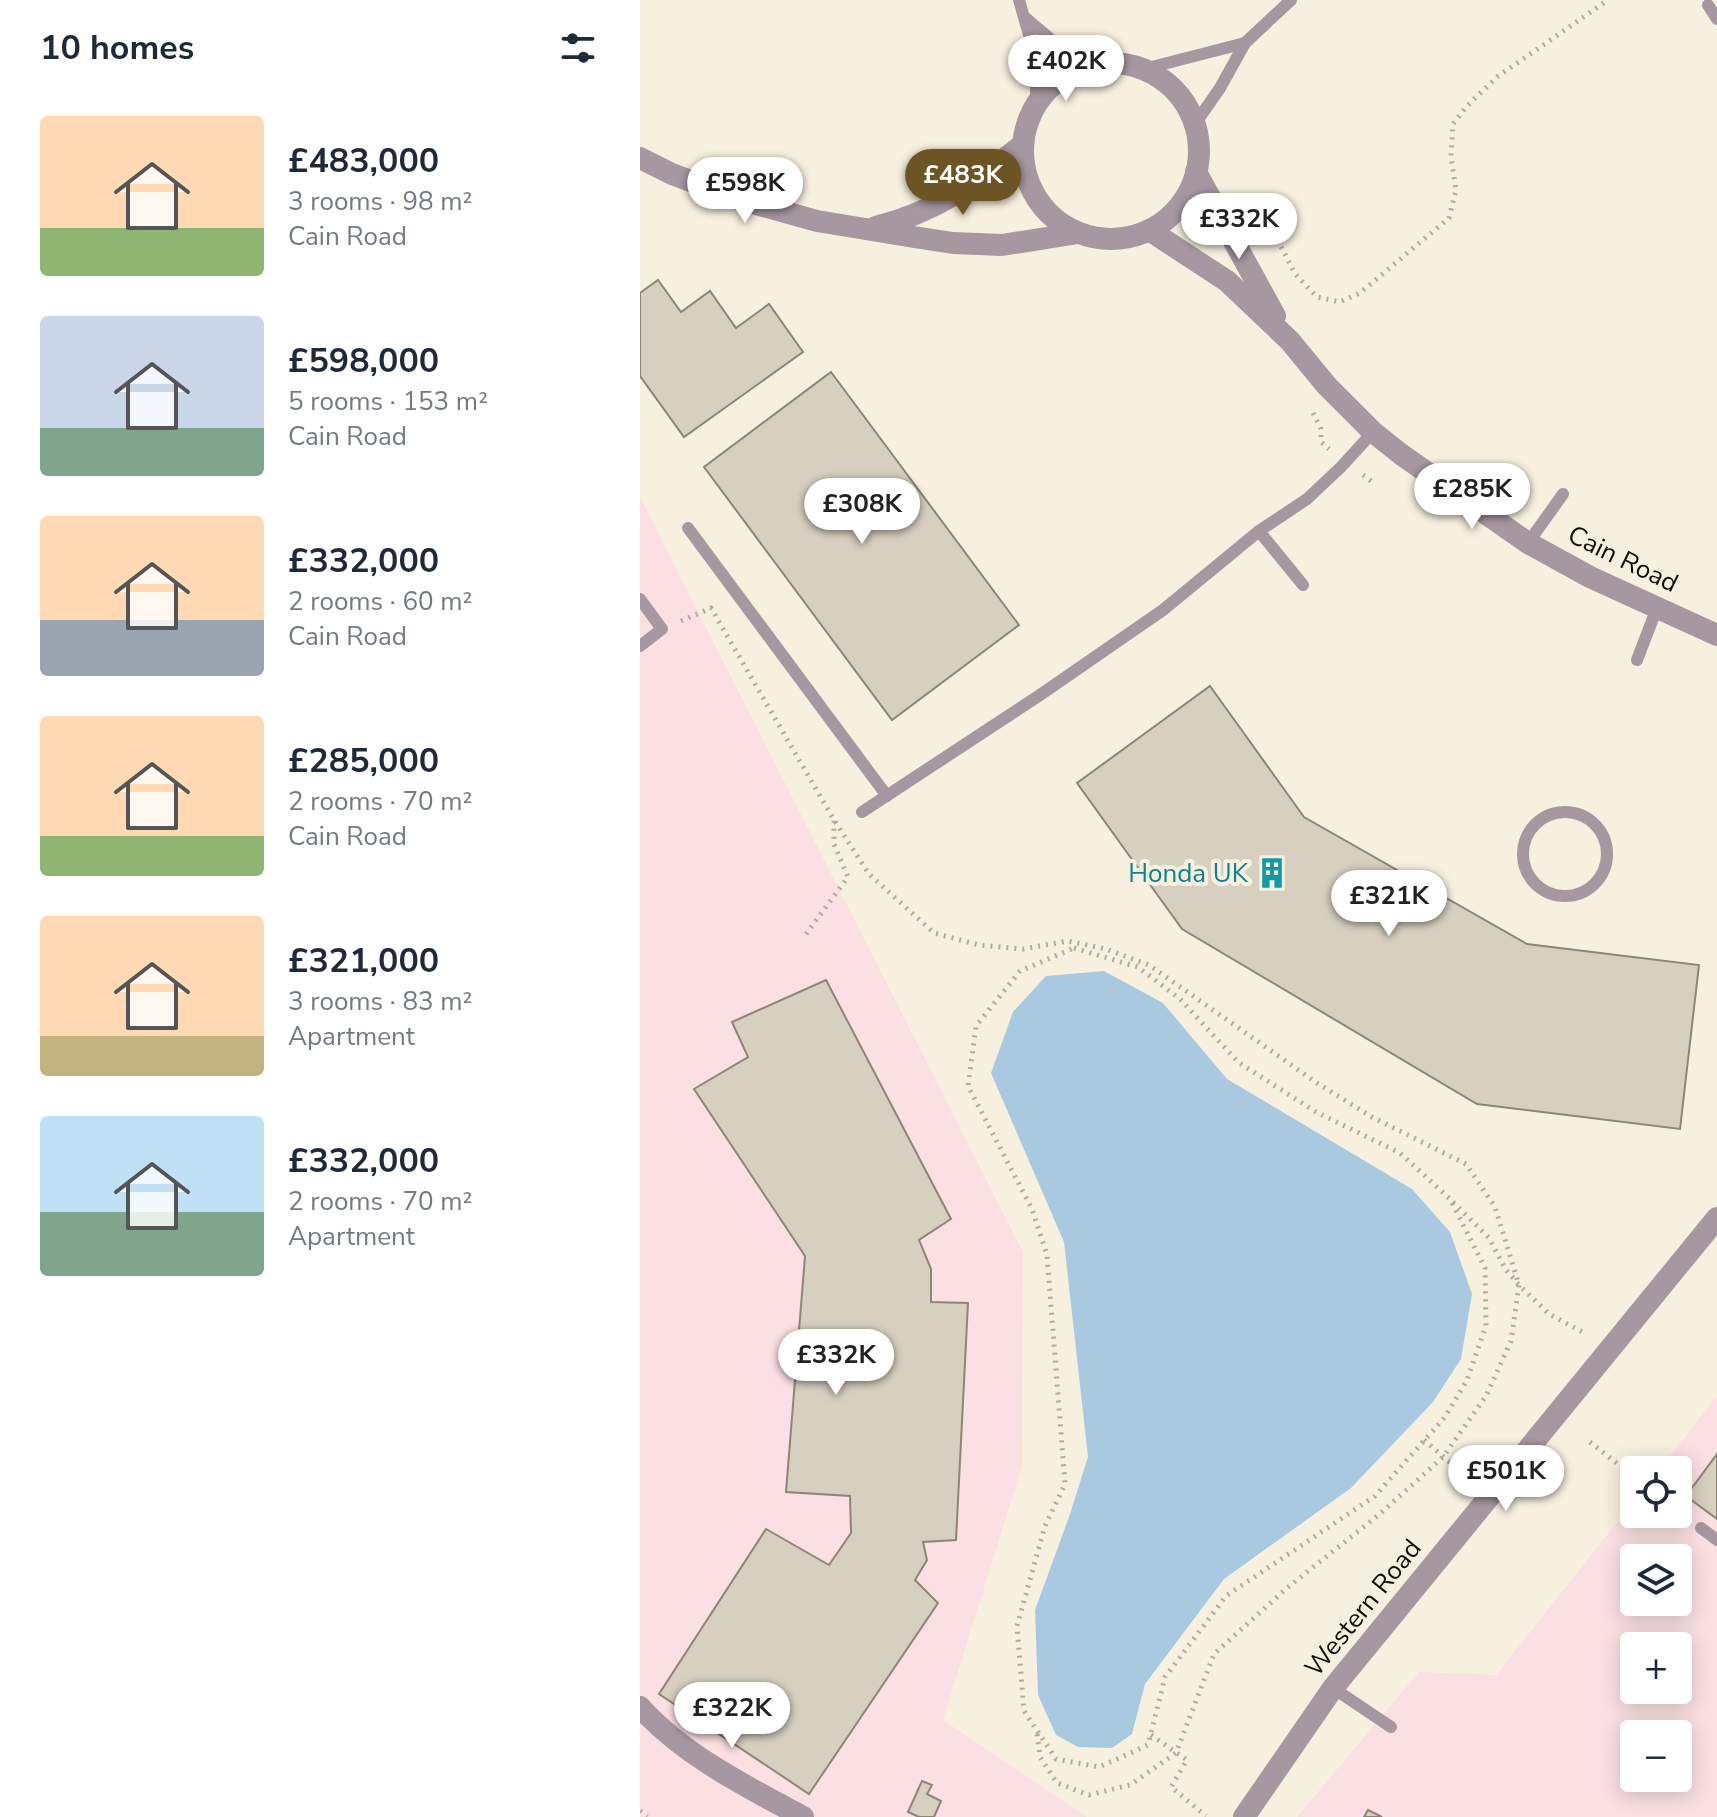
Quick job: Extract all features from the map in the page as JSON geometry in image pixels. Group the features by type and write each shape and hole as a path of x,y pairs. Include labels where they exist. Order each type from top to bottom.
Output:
{"street":[{"path":"1118,62 1144,69 1167,82 1184,101 1195,124 1199,148 1196,172 1187,196 1171,216 1149,230 1126,238 1102,239 1078,233 1059,222 1042,207 1027,177 1022,145 1036,104 1050,86 1069,72 1091,64 1118,62"},
{"path":"871,228 899,221 962,192 1022,145"},
{"path":"640,158 672,174 738,199 817,221 976,244 1022,243 1078,233"},
{"name":"Cain Road","path":"1196,172 1290,341"},
{"name":"Cain Road","path":"1149,230 1227,281 1290,341 1327,386 1373,432 1402,455 1528,543 1590,577 1717,635"},
{"name":"Western Road","path":"1244,1817 1333,1688 1717,1218"},
{"path":"640,1707 656,1724 717,1768 803,1817"}],"lane":[{"path":"1019,0 1027,19 1036,59 1036,104"},
{"path":"1195,124 1245,43 1291,0"},
{"path":"1708,5 1717,19"},
{"path":"1027,19 1054,42 1091,64"},
{"path":"1144,69 1245,43"},
{"path":"862,812 1163,610 1259,531 1307,499 1373,432"},
{"path":"1528,543 1563,494"},
{"path":"688,528 887,796"},
{"path":"1259,531 1303,585"},
{"path":"640,599 662,629 640,646"},
{"path":"1637,660 1657,608"},
{"path":"1558,811 1571,811 1595,823 1607,847 1607,860 1603,873 1584,892 1556,896 1543,891 1532,881 1524,868 1522,853 1525,839 1533,826 1558,811"},
{"path":"1701,1528 1717,1540"},
{"path":"1333,1688 1391,1727"}],"path":[{"path":"1254,218 1262,217 1269,222 1295,274 1317,297 1340,302 1360,293 1449,218 1456,190 1451,157 1453,124 1466,107 1497,77 1608,0"},
{"path":"1321,442 1328,448"},
{"path":"662,629 711,608 834,820 869,874 934,933 979,945 1023,949 1068,941 1106,949 1149,965 1317,1083 1372,1117 1466,1164 1495,1207 1519,1285 1511,1341 1486,1396 1443,1457 1381,1513 1287,1588 1214,1654 1176,1753 1130,1785 1089,1795 1057,1783 1040,1757 1036,1730"},
{"path":"806,934 848,877 834,844 834,820"},
{"path":"1450,1199 1485,1268 1486,1326 1467,1380 1445,1417 1375,1496 1226,1596 1165,1677 1148,1745 1099,1767 1056,1759 1024,1711 1017,1626 1045,1526 1065,1484 1047,1255 1032,1209 968,1086 976,1026 1020,971 1074,948 1138,967 1180,999 1238,1062 1316,1112 1400,1153 1450,1199 1489,1238 1506,1270 1519,1285 1549,1314 1586,1334"},
{"path":"1424,1440 1469,1479"},
{"path":"1590,1442 1620,1466"},
{"path":"1151,1735 1187,1760 1171,1787 1206,1816"},
{"path":"640,1811 647,1817"}],"shaded area":[{"path":"640,497 1023,1252 1022,1466 943,1720 1087,1817 640,1817"},
{"path":"1717,1396 1717,1817 1297,1817 1419,1672 1496,1675 1620,1519 1620,1528 1692,1528 1692,1456 1670,1456"}],"water":[{"path":"1104,971 1163,1003 1227,1079 1412,1189 1450,1232 1472,1294 1461,1359 1433,1402 1351,1488 1224,1579 1145,1684 1132,1734 1112,1748 1078,1747 1056,1735 1038,1695 1035,1610 1088,1457 1064,1242 991,1073 1013,1012 1046,976"}],"building":[{"path":"658,280 681,312 710,291 736,328 769,304 803,352 684,437 640,376 640,293"},
{"path":"831,372 1019,625 892,720 704,467"},
{"name":"Honda UK","path":"1210,686 1304,817 1527,944 1699,965 1680,1129 1477,1104 1182,929 1077,783"},
{"path":"826,980 951,1219 919,1240 931,1269 931,1302 968,1303 956,1540 923,1542 927,1560 915,1580 938,1603 809,1794 659,1694 766,1529 829,1565 851,1533 850,1496 786,1492 805,1256 694,1089 748,1057 732,1022"},
{"path":"1717,1454 1717,1519 1692,1500 1692,1488"},
{"path":"922,1781 932,1785 927,1794 941,1801 934,1817 919,1817 908,1812"},
{"path":"1368,1810 1382,1817 1364,1817"}],"place":[{"name":"Honda UK","path":"1272,873"}]}
